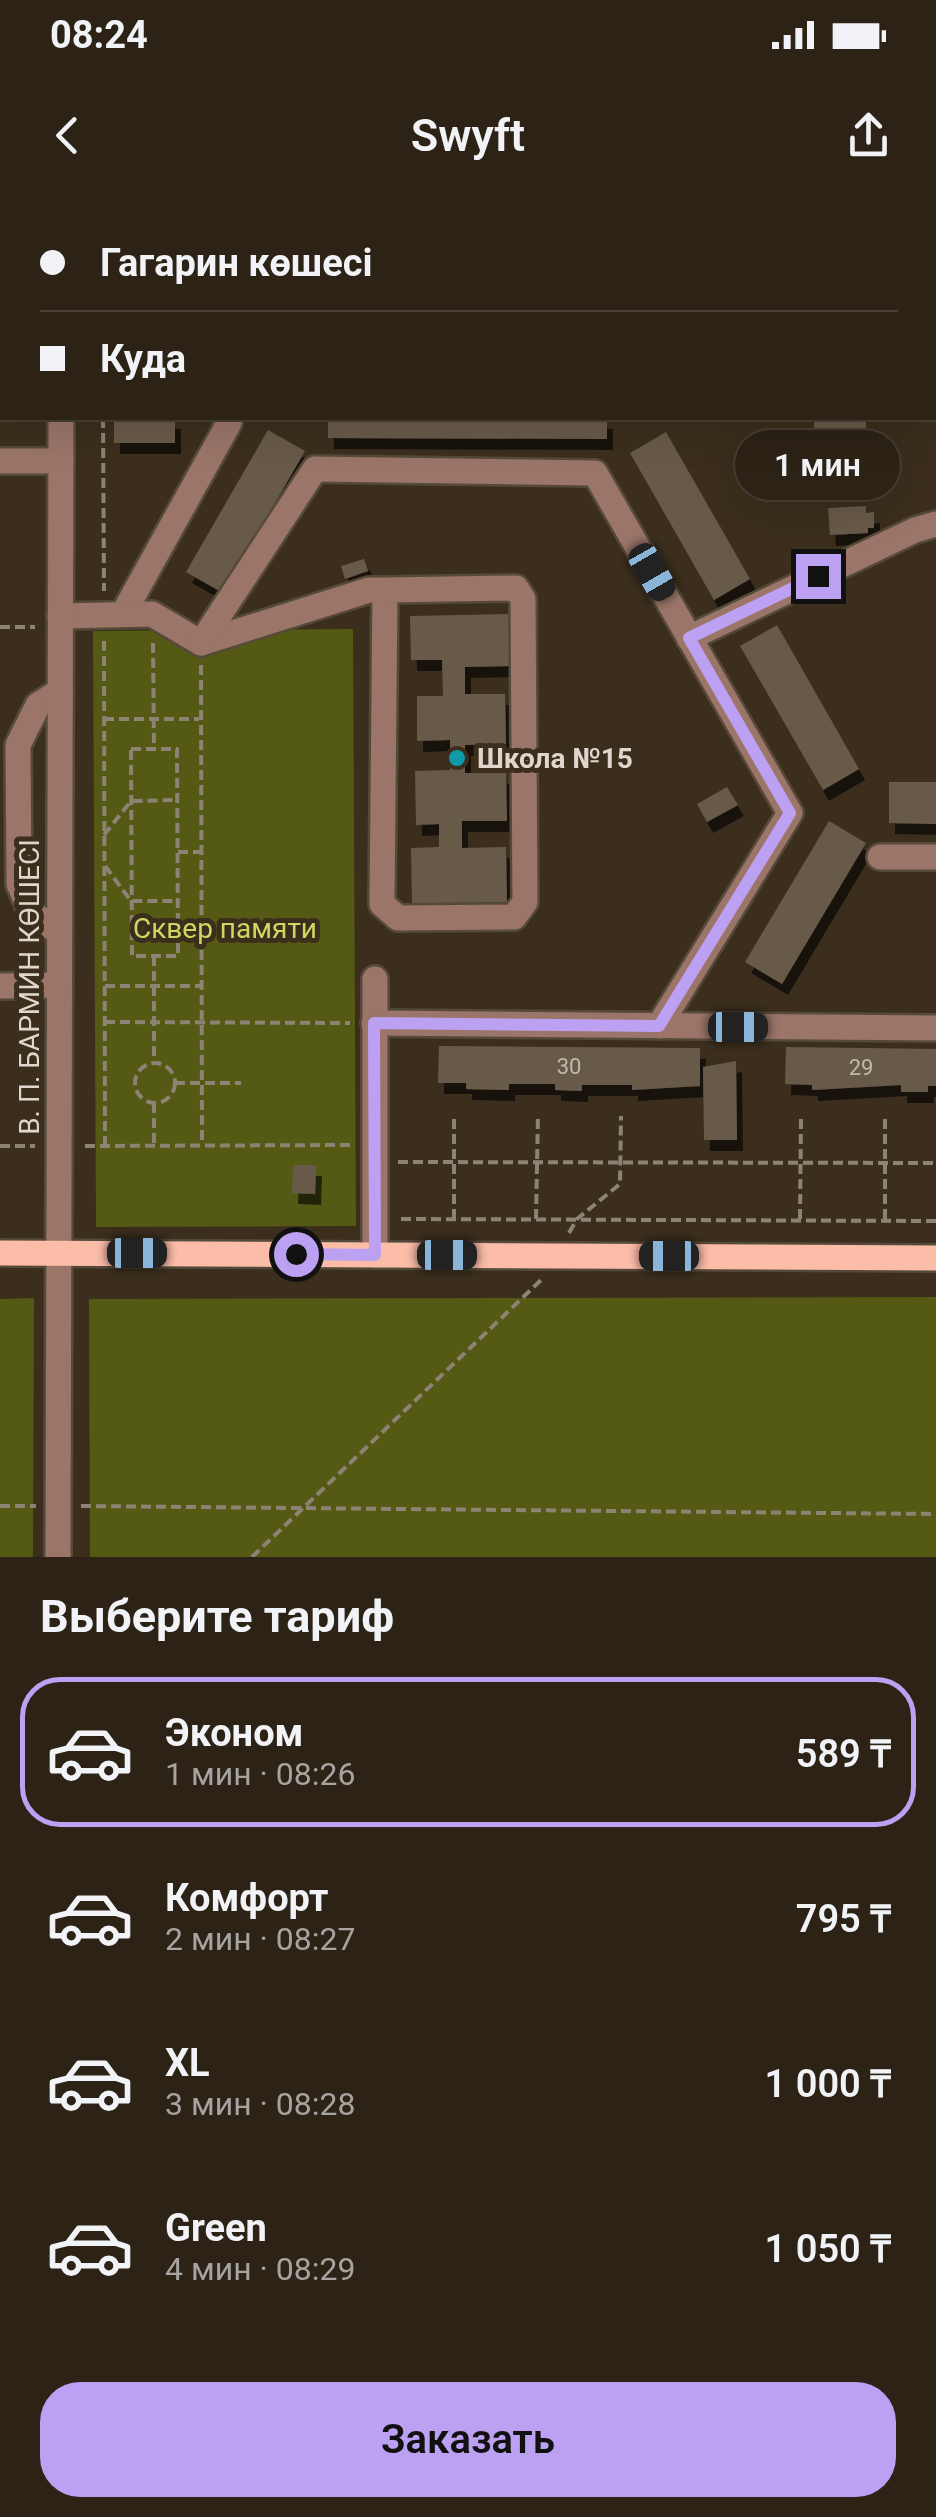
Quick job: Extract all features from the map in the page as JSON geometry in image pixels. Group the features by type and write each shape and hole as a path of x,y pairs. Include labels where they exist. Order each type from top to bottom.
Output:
{"main road":[{"path":"0,1253 936,1258"}],"street":[{"name":"В. П. БАРМИН КӨШЕСІ","path":"58,1557 61,420"},
{"path":"113,614 229,423 227,420"},
{"path":"0,462 60,461"},
{"path":"201,643 315,469 595,473 790,813 659,1026"},
{"path":"689,638 915,530 936,525"},
{"path":"60,616 152,614 201,643 369,590 516,588 522,598 525,902 514,917 398,918 382,904 385,590"},
{"path":"57,932 31,912 19,884 18,745 38,704 60,691"},
{"path":"880,858 936,857"},
{"path":"375,979 375,1255"},
{"path":"0,986 58,985"},
{"path":"374,1023 936,1028"}],"path":[{"path":"103,420 113,614 104,719 106,1146"},
{"path":"152,614 154,750"},
{"path":"201,643 202,1146"},
{"path":"104,719 201,718"},
{"path":"131,750 154,750 178,750 178,956 132,956 131,750"},
{"path":"104,836 131,800"},
{"path":"131,800 178,800"},
{"path":"178,852 202,852"},
{"path":"104,866 131,901"},
{"path":"131,901 178,901"},
{"path":"154,956 154,1063"},
{"path":"105,986 202,986"},
{"path":"105,1022 374,1023"},
{"path":"154,1063 168,1068 175,1083 168,1098 154,1103 142,1098 135,1085 140,1070 154,1063"},
{"path":"175,1083 241,1083"},
{"path":"154,1103 154,1146"},
{"path":"454,1114 454,1219"},
{"path":"536,1219 538,1115"},
{"path":"252,1557 539,1284 578,1219 620,1184 621,1116"},
{"path":"800,1220 801,1118"},
{"path":"885,1221 886,1119"},
{"path":"0,1146 202,1146 373,1153 454,1162 936,1164"},
{"path":"374,1218 936,1221"},
{"path":"0,1506 936,1514"}],"green space":[{"name":"Сквер памяти","path":"353,629 356,1226 96,1227 93,631"},
{"path":"936,1297 936,1557 90,1557 89,1299"},
{"path":"34,1298 33,1557 0,1557 0,1299"}],"building":[{"path":"114,420 175,420 175,443 114,443"},
{"path":"328,420 607,420 607,439 328,438"},
{"path":"814,420 866,420 866,456 825,456 825,449 814,449"},
{"path":"268,430 305,451 223,593 186,572"},
{"path":"666,432 750,579 714,600 630,453"},
{"path":"866,506 866,513 874,512 874,528 868,528 868,533 830,535 828,508"},
{"path":"364,559 368,571 345,579 341,566"},
{"name":"Школа №15","path":"514,614 514,666 465,667 465,694 505,694 506,744 465,745 465,773 506,773 507,821 462,821 462,848 506,847 507,902 412,904 411,848 439,847 439,824 416,825 415,771 450,770 450,740 417,741 417,696 443,696 442,660 411,660 410,616"},
{"path":"777,625 859,769 823,790 740,646"},
{"path":"889,782 936,782 936,824 889,823"},
{"path":"727,787 738,805 707,822 697,804"},
{"path":"829,821 866,843 782,984 745,962"},
{"path":"439,1046 700,1048 700,1086 632,1090 632,1085 582,1085 582,1091 555,1090 555,1084 509,1084 509,1090 466,1089 466,1083 438,1083"},
{"path":"786,1047 936,1049 936,1086 928,1086 928,1092 901,1092 901,1085 812,1090 812,1085 785,1084"},
{"path":"736,1061 737,1140 704,1140 703,1067"},
{"path":"293,1165 316,1165 315,1194 292,1193"}],"place":[{"name":"Школа №15","path":"457,758"}],"route":[{"path":"296,1254 375,1255 374,1023 659,1026 790,813 689,638 818,576"}]}
